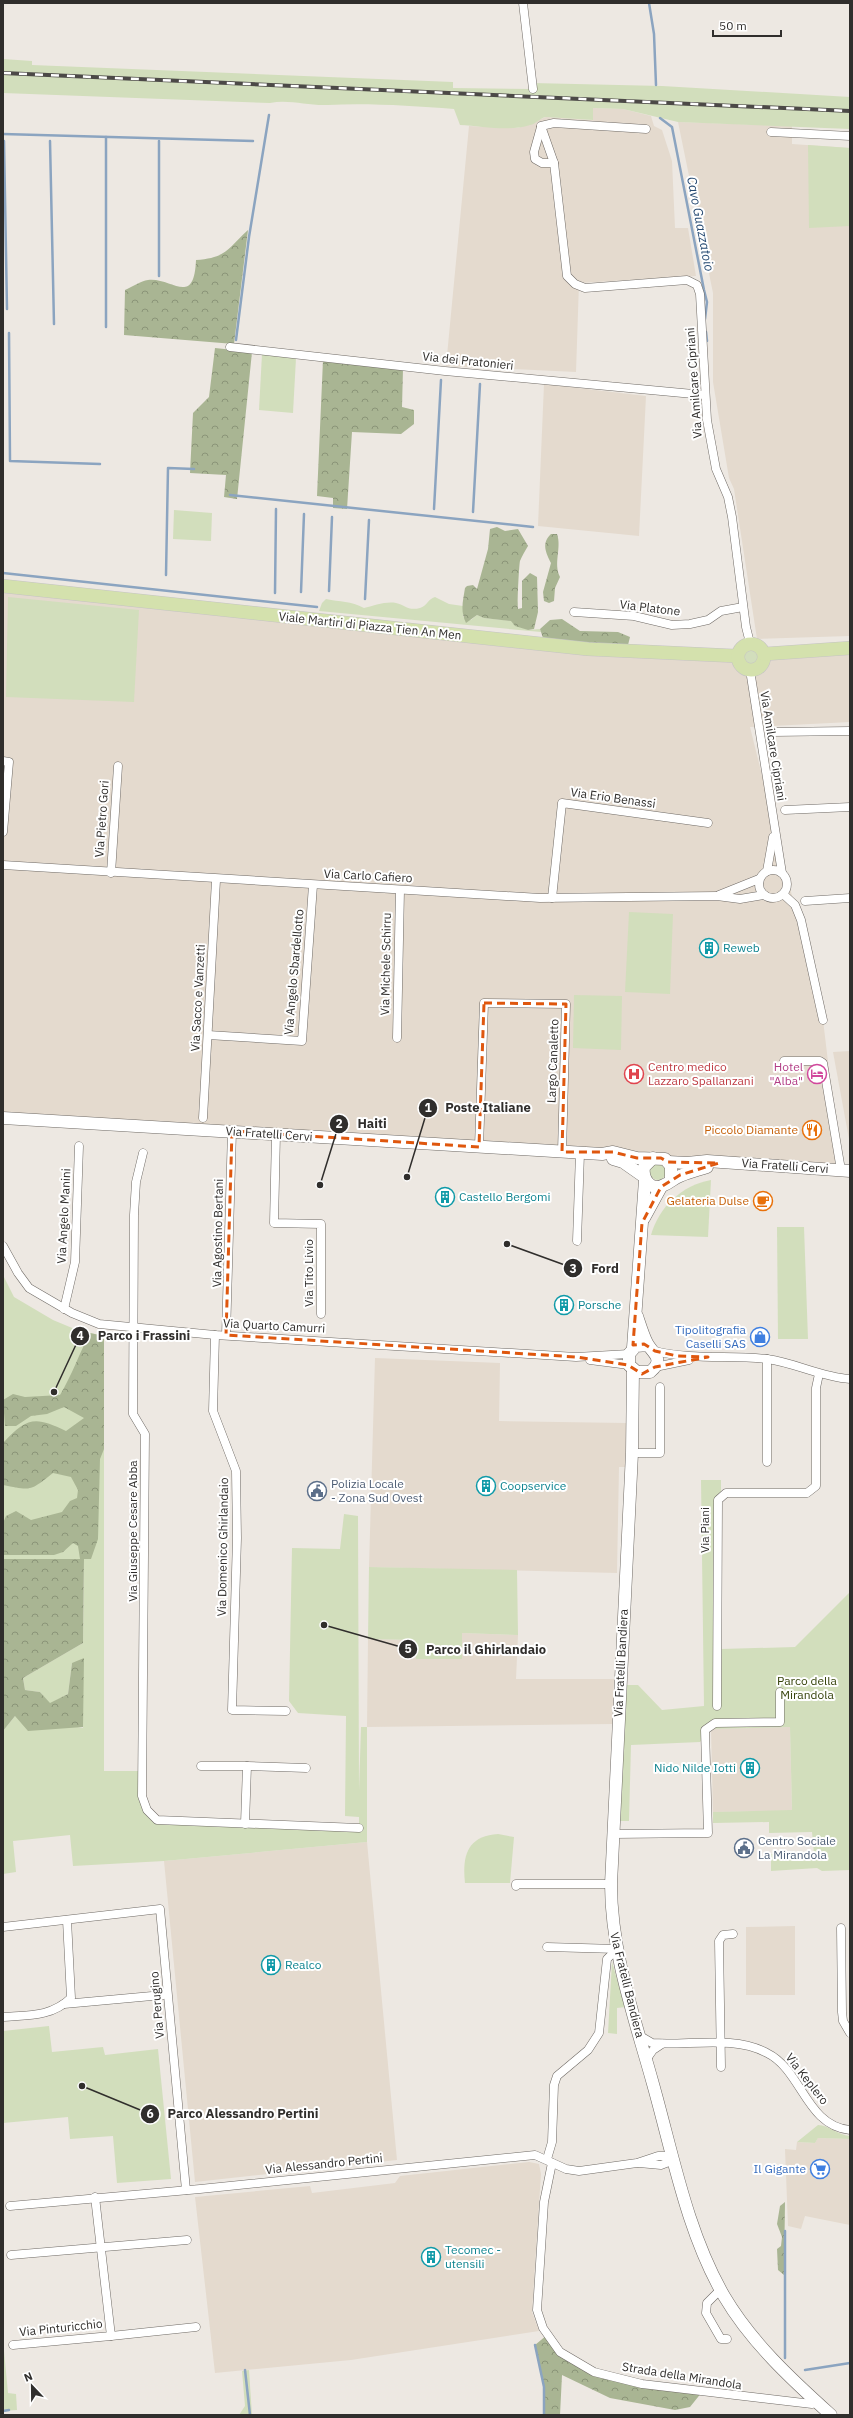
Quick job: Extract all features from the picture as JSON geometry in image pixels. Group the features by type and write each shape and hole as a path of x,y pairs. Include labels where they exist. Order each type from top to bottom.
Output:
{"main road":[{"name":"Viale Martiri di Piazza Tien An Men","path":"3,586 588,649 738,656"},
{"path":"750,643 758,645 764,654 761,666 750,670 740,664 738,656 743,646 750,643"},
{"path":"764,654 850,648"}],"street":[{"path":"522,3 533,89"},
{"path":"541,126 554,123 646,129"},
{"path":"541,126 554,163 542,163 535,159 534,152 541,126"},
{"path":"771,132 850,136"},
{"name":"Via Amilcare Cipriani","path":"554,163 567,276 575,284 585,288 687,280 697,285 700,294 704,395 712,451 716,469 728,496 743,608 750,643"},
{"name":"Via dei Pratonieri","path":"230,347 445,371 704,395"},
{"name":"Via Platone","path":"574,612 634,616 672,625 690,624 708,620 721,611 743,608"},
{"name":"Via Amilcare Cipriani","path":"750,670 773,826 782,873 787,882 783,894"},
{"path":"773,732 850,731"},
{"path":"3,761 9,762 3,832"},
{"name":"Via Pietro Gori","path":"111,873 118,766"},
{"name":"Via Erio Benassi","path":"552,898 562,803 708,822"},
{"path":"785,810 850,807"},
{"name":"Via Amilcare Cipriani","path":"767,871 773,826"},
{"name":"Via Carlo Cafiero","path":"3,865 18,868"},
{"name":"Via Carlo Cafiero","path":"3,869 18,868 552,898 717,896 740,899 764,895"},
{"path":"782,873 775,869 767,871 759,879 759,887 764,895 775,898 783,894 795,905 801,920 823,1020"},
{"name":"Via Carlo Cafiero","path":"717,896 759,879"},
{"name":"Via Sacco e Vanzetti","path":"203,1118 216,880"},
{"name":"Via Angelo Sbardellotto","path":"208,1035 302,1041 313,885"},
{"name":"Via Michele Schirru","path":"397,1038 400,890"},
{"path":"805,901 850,898"},
{"name":"Largo Canaletto","path":"479,1147 484,1003 566,1004 562,1152"},
{"path":"784,1061 820,1060 823,1063 846,1170"},
{"name":"Via Fratelli Cervi","path":"5,1119 232,1131 580,1153 602,1154 613,1152 637,1158 661,1158 668,1162 688,1163 706,1160 719,1163 846,1170"},
{"name":"Via Agostino Bertani","path":"226,1335 232,1131"},
{"name":"Via Tito Livio","path":"276,1134 274,1223 321,1224 321,1314"},
{"name":"Via Angelo Manini","path":"64,1309 75,1262 79,1146"},
{"name":"Via Giuseppe Cesare Abba","path":"143,1153 136,1182 134,1215 133,1414 145,1434 142,1796 147,1810 157,1820 359,1828"},
{"path":"577,1241 580,1153"},
{"name":"Via Fratelli Cervi","path":"602,1154 623,1162 652,1186 666,1183 719,1163"},
{"path":"644,1178 644,1167 653,1158"},
{"path":"666,1183 672,1170 668,1162"},
{"name":"Via Fratelli Bandiera","path":"644,1178 637,1314 631,1359 634,1405 613,1834 611,1884 612,1925 646,2060 674,2160 696,2233 721,2289 742,2323 764,2350 831,2415"},
{"name":"Via Fratelli Bandiera","path":"642,1223 666,1183"},
{"name":"Via Quarto Camurri","path":"3,1246 18,1273 29,1288 64,1309 99,1324 134,1329 215,1335 631,1359"},
{"name":"Via Fratelli Bandiera","path":"634,1405 638,1388 657,1359 637,1314"},
{"name":"Via Domenico Ghirlandaio","path":"215,1335 213,1411 236,1472 237,1538 232,1710 286,1710"},
{"path":"708,1357 651,1370 631,1359 640,1344 677,1356 708,1357 767,1359 782,1362 819,1374 850,1379"},
{"path":"767,1359 767,1462"},
{"name":"Via Piani","path":"717,1706 718,1500 726,1493 807,1493 814,1489 816,1486 816,1388 819,1374"},
{"path":"632,1453 660,1453 660,1387"},
{"path":"613,1834 708,1833 705,1730 715,1723 780,1722 780,1692"},
{"path":"201,1766 306,1768"},
{"path":"245,1824 247,1766"},
{"path":"516,1886 516,1884 611,1884"},
{"name":"Via Perugino","path":"3,1927 160,1910 186,2190"},
{"path":"64,2004 71,1998 67,1920"},
{"path":"841,1928 842,2012 843,2021 850,2033"},
{"path":"721,2067 720,1941 723,1935 733,1934"},
{"path":"547,1947 617,1949"},
{"name":"Strada della Mirandola","path":"617,1949 607,1959 600,2033 593,2045 562,2071 555,2080 552,2142 544,2202 537,2310 542,2328 560,2352 594,2372 642,2384 812,2404"},
{"name":"Via Perugino","path":"3,2017 44,2014 64,2004 163,1995"},
{"name":"Via Keplero","path":"640,2036 646,2041 662,2044 721,2044 752,2047 770,2054 787,2068 818,2114 834,2125 850,2130"},
{"path":"646,2060 653,2050 662,2044"},
{"name":"Via Alessandro Pertini","path":"10,2206 535,2155 566,2169 579,2171 637,2163 661,2165 674,2160"},
{"name":"Via Pinturicchio","path":"95,2197 111,2336"},
{"path":"11,2255 186,2240"},
{"path":"721,2289 707,2303 706,2314 721,2339 727,2339"},
{"name":"Via Pinturicchio","path":"13,2345 196,2327"}],"highlighted area":[{"path":"484,1003 566,1004 562,1152 613,1152 637,1158 661,1158 668,1162 719,1163 680,1175 661,1187 642,1223 633,1345 644,1344 655,1351 677,1356 708,1357 655,1367 642,1374 628,1365 576,1357 226,1335 232,1131 479,1147"}],"shaded area":[{"path":"593,108 623,109 651,116 654,126 662,130 672,161 675,228 688,228 696,276 579,283 576,372 446,366 469,126 518,128 546,117 592,120"},
{"path":"678,122 792,126 792,144 850,148 850,636 757,639 734,489 729,478 713,382 713,293"},
{"path":"544,384 646,396 639,536 538,526"},
{"path":"3,592 588,654 850,653 850,722 750,727 823,1020 841,1170 3,1119"},
{"path":"850,1051 850,1139 849,1139 833,1052"},
{"path":"375,1358 500,1363 499,1421 626,1423 625,1467 619,1467 617,1573 369,1567"},
{"path":"462,1633 518,1635 516,1679 614,1679 612,1724 367,1727 368,1639 415,1640 416,1659 462,1659"},
{"path":"790,1727 792,1811 713,1812 711,1729"},
{"name":"Realco","path":"367,1842 397,2160 195,2182 164,1861"},
{"path":"795,1926 795,1995 746,1995 746,1927"},
{"name":"Il Gigante","path":"818,2138 850,2139 850,2225 805,2216 801,2229 788,2226 785,2149 796,2150 797,2142 815,2143"},
{"path":"529,2162 539,2164 541,2174 532,2312 539,2331 351,2360 215,2373 195,2197 310,2186 312,2193 395,2183 400,2176"}],"green space":[{"path":"3,59 32,61 32,65 453,82 453,88 532,89 532,83 662,86 850,97 850,129 678,122 623,109 593,108 593,120 546,117 522,127 495,128 460,125 454,109 407,106 344,104 321,105 284,102 270,103 3,93"},
{"path":"808,145 850,148 850,226 809,228"},
{"path":"248,230 234,344 124,335 125,290 148,280 157,280 180,287 186,287 191,283 194,275 196,260 206,259 221,254 231,247"},
{"path":"215,348 252,352 237,499 224,497 226,475 190,473 193,413 209,397"},
{"path":"262,354 296,358 293,413 259,410"},
{"path":"323,360 356,365 403,369 402,407 414,410 414,424 401,434 352,432 347,509 333,508 333,498 317,496"},
{"path":"174,510 212,513 211,541 173,539"},
{"path":"497,527 505,531 518,529 528,546 520,561 518,609 522,608 522,581 530,573 537,577 538,612 534,629 528,630 515,626 511,621 484,618 477,615 466,623 464,619 462,606 465,588 473,585 477,589 488,549 490,529"},
{"path":"551,534 557,534 559,545 557,566 560,577 555,588 554,601 549,603 544,601 543,592 551,563 546,552 545,544"},
{"path":"8,597 139,610 134,702 6,697"},
{"path":"435,597 449,604 463,606 463,617 471,620 477,615 484,618 512,621 528,630 540,629 541,632 319,611 322,603 326,599 350,603 364,608 384,603 396,603 416,609 422,607"},
{"path":"562,619 580,631 618,632 630,637 628,645 544,641 540,629 550,620"},
{"path":"747,648 755,648 760,653 758,664 755,666 747,666 742,661 742,653"},
{"path":"629,912 673,914 670,994 625,992"},
{"path":"574,995 622,996 621,1050 573,1048"},
{"path":"658,1164 665,1169 666,1172 661,1179 658,1180 651,1175 650,1172 655,1165"},
{"path":"711,1180 708,1237 651,1235 660,1215 673,1199 681,1192 691,1187"},
{"path":"777,1227 804,1227 808,1339 778,1339"},
{"path":"3,1275 14,1297 53,1320 77,1330 104,1336 104,1771 143,1771 142,1796 157,1820 359,1828 359,1817 345,1816 346,1716 298,1713 289,1701 292,1548 340,1549 344,1514 358,1516 359,1791 361,1727 367,1727 367,1842 164,1861 73,1866 70,1835 13,1841 16,1872 3,1874 3,1731 15,1716 83,1728 72,1663 68,1694 50,1704 40,1692 25,1690 23,1678 83,1643 84,1559 3,1559"},
{"path":"90,1333 104,1336 104,1449 100,1459 98,1539 91,1559 84,1559 83,1643 23,1678 25,1690 40,1692 50,1703 68,1694 72,1663 84,1658 83,1727 28,1731 15,1716 3,1731 3,1559 80,1559 78,1546 73,1543 63,1552 54,1555 3,1555 3,1523 6,1516 16,1511 31,1520 62,1512 70,1501 77,1498 78,1490 71,1477 53,1473 35,1486 26,1489 3,1485 3,1443 11,1434 25,1424 39,1421 66,1431 84,1418 64,1407 47,1414 31,1416 16,1426 5,1426 3,1400 13,1394 25,1397 60,1395"},
{"name":"Parco della Mirandola","path":"701,1480 721,1480 721,1649 795,1647 850,1592 850,1870 822,1871 817,1868 771,1871 771,1854 814,1854 812,1832 769,1833 769,1822 713,1823 713,1812 792,1810 790,1727 711,1729 700,1742 631,1745 629,1821 619,1821 625,1685 638,1685 662,1710 704,1706"},
{"path":"369,1567 517,1570 518,1635 462,1633 462,1659 416,1659 415,1640 368,1639"},
{"path":"498,1834 514,1837 510,1883 465,1883 464,1873 466,1856 473,1843 479,1839"},
{"path":"612,1962 625,2007 617,2008 617,2034 608,2033"},
{"path":"49,2026 52,2052 103,2047 105,2055 158,2049 171,2179 117,2183 113,2136 70,2139 68,2117 3,2123 3,2031"},
{"path":"818,2125 822,2125 841,2134 850,2136 850,2139 818,2138 815,2143 797,2142"},
{"path":"785,2202 784,2275 778,2270 777,2249 781,2246 782,2237 777,2224 780,2206"},
{"path":"547,2335 560,2352 594,2372 702,2392 690,2407 675,2410 610,2398 562,2375 560,2415 544,2415 544,2387 535,2345"},
{"path":"3,2340 8,2393 16,2394 17,2410 3,2411"},
{"path":"249,2370 252,2415 239,2415 245,2406 242,2371"}],"waterway":[{"name":"Cavo Guazzatoio","path":"649,3 654,34 656,85"},
{"path":"236,340 249,237 269,115"},
{"name":"Cavo Guazzatoio","path":"660,118 672,127 707,302 705,319"},
{"path":"3,134 253,141"},
{"path":"106,137 106,327"},
{"path":"4,141 7,309"},
{"path":"50,141 54,324"},
{"path":"159,141 159,276"},
{"name":"Cavo Guazzatoio","path":"706,332 707,341"},
{"path":"9,333 10,461 100,464"},
{"path":"434,509 441,380"},
{"path":"473,512 480,384"},
{"path":"166,575 168,468 194,469"},
{"path":"230,495 533,527"},
{"path":"275,593 276,509"},
{"path":"301,592 304,514"},
{"path":"329,591 332,517"},
{"path":"365,599 369,520"},
{"path":"3,573 317,607"},
{"path":"785,2231 785,2358"},
{"path":"535,2345 544,2387 544,2415"},
{"path":"805,2370 850,2363"},
{"path":"245,2370 250,2415"},
{"path":"3,2411 9,2410"}],"railway":[{"path":"3,73 850,111"}],"place":[{"name":"Reweb","path":"709,948"},
{"name":"Centro medico Lazzaro Spallanzani","path":"634,1074"},
{"name":"Hotel \"Alba\"","path":"817,1074"},
{"name":"Piccolo Diamante","path":"812,1130"},
{"name":"Poste Italiane","path":"407,1177"},
{"name":"Haiti","path":"320,1185"},
{"name":"Castello Bergomi","path":"445,1197"},
{"name":"Gelateria Dulse","path":"763,1201"},
{"name":"Ford","path":"507,1244"},
{"name":"Porsche","path":"564,1305"},
{"name":"Tipolitografia Caselli SAS","path":"760,1337"},
{"name":"Parco i Frassini","path":"54,1392"},
{"name":"Coopservice","path":"486,1486"},
{"name":"Polizia Locale - Zona Sud Ovest","path":"317,1491"},
{"name":"Parco il Ghirlandaio","path":"324,1625"},
{"name":"Nido Nilde Iotti","path":"750,1768"},
{"name":"Centro Sociale La Mirandola","path":"744,1848"},
{"name":"Realco","path":"271,1965"},
{"name":"Parco Alessandro Pertini","path":"82,2086"},
{"name":"Il Gigante","path":"820,2169"},
{"name":"Tecomec - utensili","path":"431,2257"}]}
